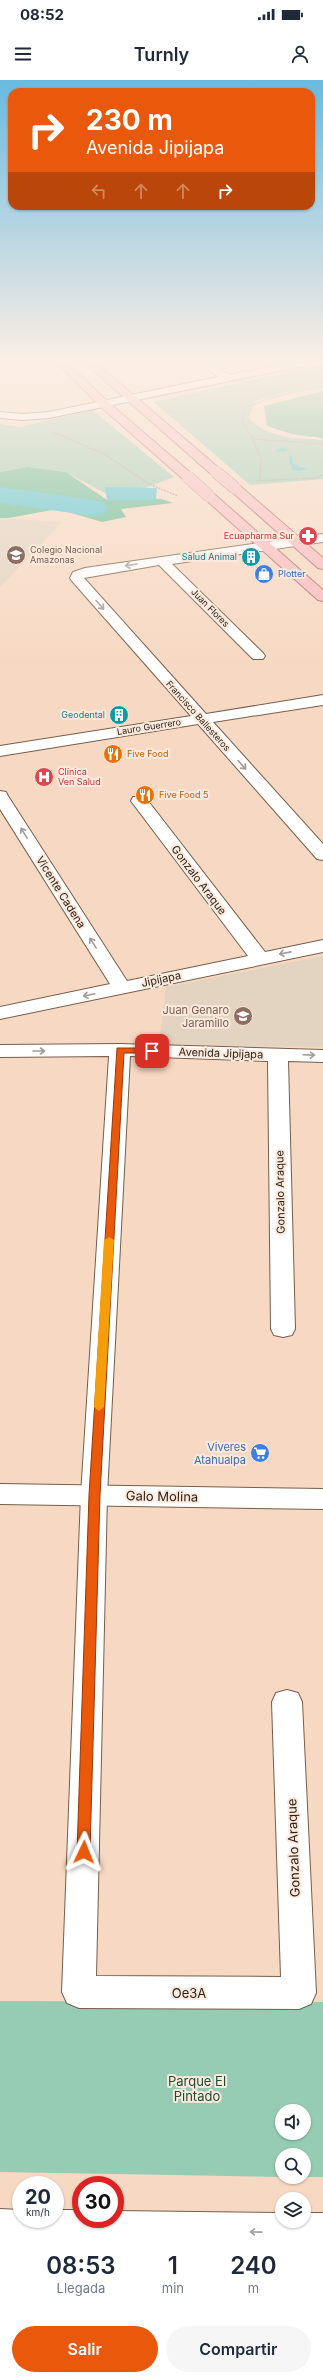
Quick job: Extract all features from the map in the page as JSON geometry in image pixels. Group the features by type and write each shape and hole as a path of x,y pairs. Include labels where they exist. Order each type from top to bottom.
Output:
{"main road":[{"path":"173,464 323,597"},
{"path":"206,464 323,565"}],"street":[{"path":"161,560 323,538"},
{"name":"Francisco Ballesteros","path":"161,560 78,575 77,578 323,856"},
{"name":"Juan Flores","path":"161,560 258,656"},
{"name":"Lauro Guerrero","path":"0,751 200,718 323,700"},
{"name":"Vicente Cadena","path":"0,796 122,988"},
{"name":"Gonzalo Araque","path":"139,801 259,958"},
{"name":"Jipijapa","path":"0,1013 259,958 323,946"},
{"path":"94,1495 120,1050"},
{"name":"Avenida Jipijapa","path":"0,1051 120,1050 323,1056"},
{"name":"Gonzalo Araque","path":"278,1054 283,1329"},
{"name":"Galo Molina","path":"0,1494 323,1499"},
{"name":"Oe3A","path":"94,1495 79,1992 299,1993"},
{"name":"Gonzalo Araque","path":"287,1702 299,1993"},
{"path":"0,2228 323,2232"}],"path":[{"path":"260,480 261,464"}],"shaded area":[{"name":"Colegio Nacional Amazonas","path":"0,518 62,522 0,587"},
{"name":"Juan Genaro Jaramillo","path":"323,956 323,1047 159,1045 166,987"}],"green space":[{"path":"0,464 158,464 174,477 116,499 66,472 28,467 0,472"},
{"path":"225,464 323,464 323,479 250,485"},
{"path":"28,467 66,472 107,500 162,499 173,503 121,509 126,517 102,522 58,509 8,518 0,518 0,472"},
{"name":"Parque El Pintado","path":"0,2001 323,2002 323,2177 311,2177 311,2148 275,2148 275,2177 0,2172"}],"water":[{"path":"290,464 307,469 299,471 291,469 292,466"},
{"path":"105,487 157,488 156,500 107,500"}],"waterway":[{"path":"0,495 94,508"}],"slow traffic":[{"path":"99,1407 109,1240"}],"place":[{"name":"Ecuapharma Sur","path":"308,536"},
{"name":"Colegio Nacional Amazonas","path":"16,555"},
{"name":"Salud Animal","path":"251,557"},
{"name":"Plotter","path":"264,574"},
{"name":"Geodental","path":"119,715"},
{"name":"Five Food","path":"113,754"},
{"name":"Clínica Ven Salud","path":"44,777"},
{"name":"Five Food 5","path":"145,795"},
{"name":"Juan Genaro Jaramillo","path":"243,1016"},
{"name":"Viveres Atahualpa","path":"260,1453"}],"route":[{"path":"84,1852 94,1495 120,1050 152,1051"}]}
